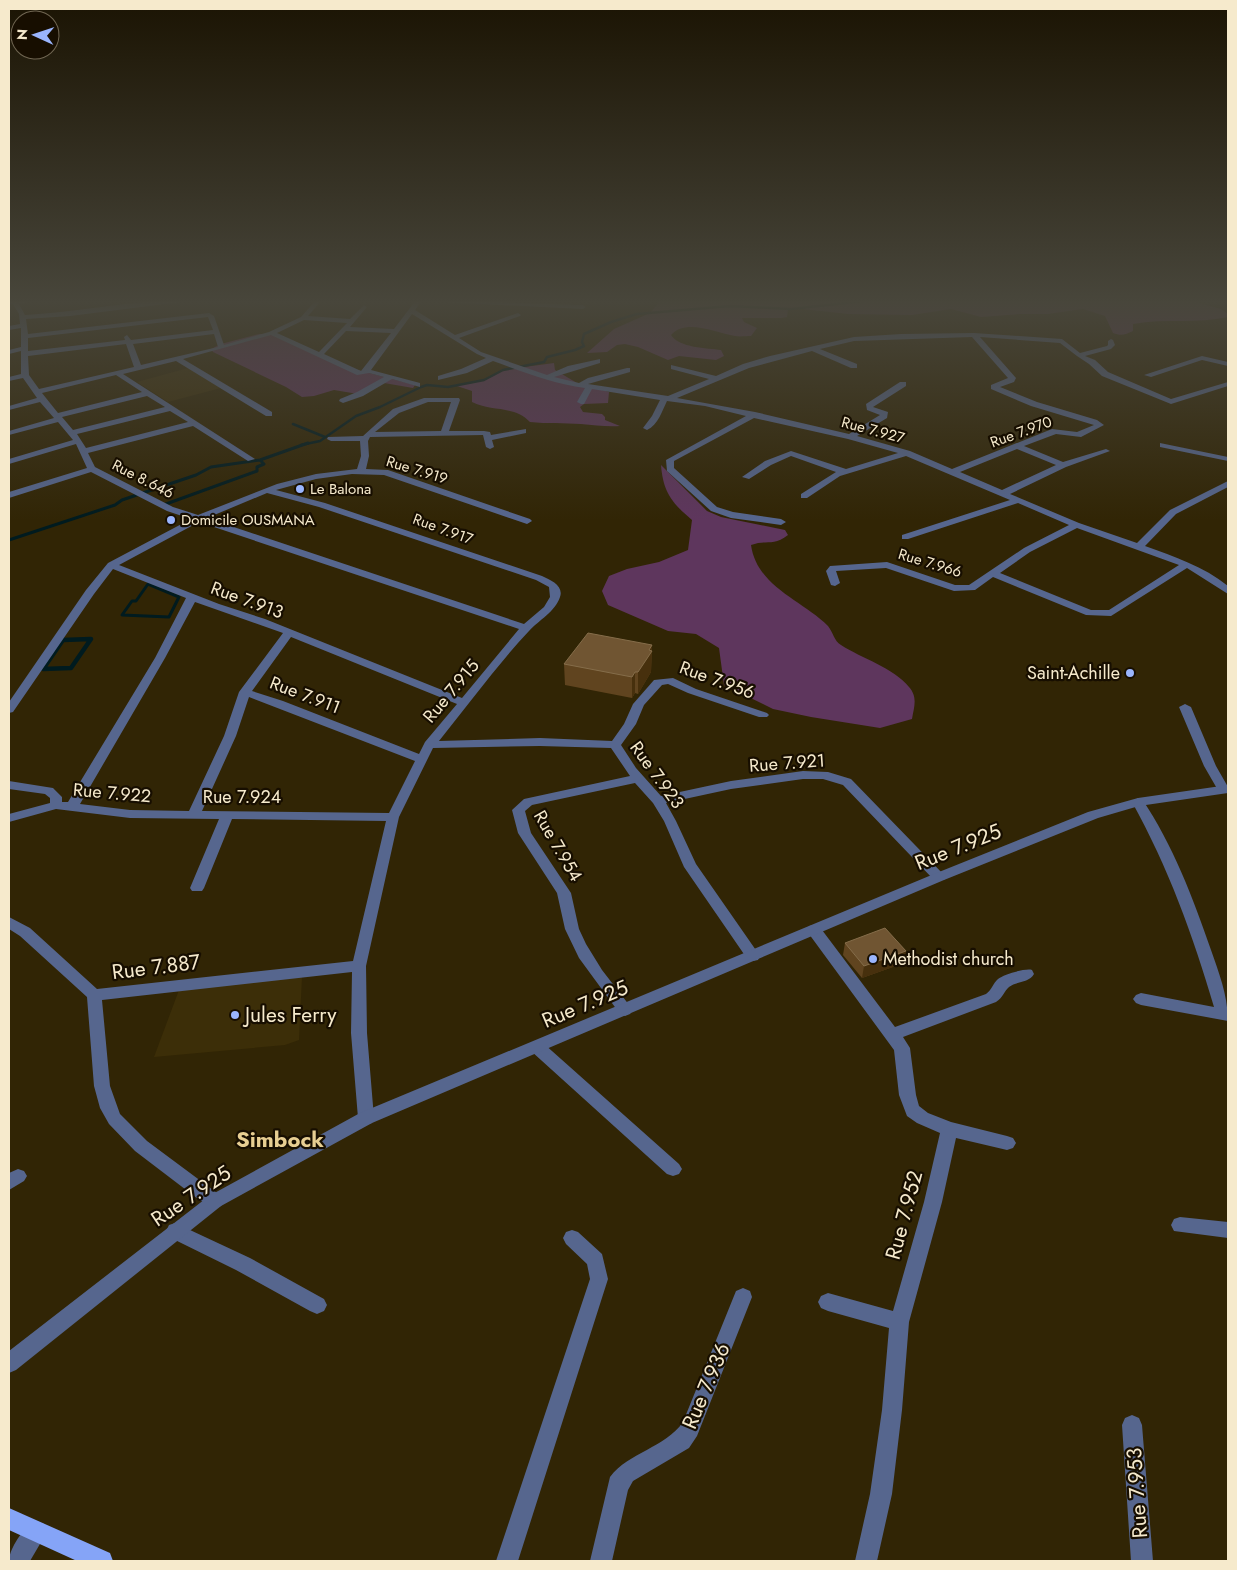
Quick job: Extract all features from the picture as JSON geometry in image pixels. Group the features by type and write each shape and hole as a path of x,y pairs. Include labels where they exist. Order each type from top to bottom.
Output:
{"main road":[{"path":"9,1519 102,1561"}],"street":[{"path":"9,408 39,395 116,373"},
{"path":"117,373 251,459"},
{"path":"201,373 269,414"},
{"path":"378,373 417,385"},
{"path":"441,378 459,373"},
{"name":"Rue 7.927","path":"534,373 589,388 668,398 755,414 907,453 1076,525 1187,564 1211,577 1228,591"},
{"path":"548,377 558,373"},
{"path":"579,386 591,380 615,373"},
{"path":"697,373 715,378"},
{"path":"647,428 668,398 727,373"},
{"name":"Rue 7.970","path":"953,472 1055,432 1078,435 1100,425 1034,404 994,387 1011,380 1012,378 1007,373"},
{"path":"1104,373 1171,402 1228,384"},
{"path":"1148,375 1154,373"},
{"path":"9,379 25,374"},
{"name":"Rue 8.646","path":"25,374 39,395 78,441 85,451 92,468 165,507 198,518"},
{"path":"343,401 360,394 391,376"},
{"path":"850,437 884,416 885,414 869,406 903,384"},
{"path":"581,402 589,388"},
{"path":"9,433 148,393"},
{"path":"361,471 365,456 366,436 396,411 427,400 456,400 444,434"},
{"path":"72,433 171,408"},
{"path":"755,414 670,460 669,465 714,509 731,515 781,522"},
{"path":"85,451 194,423"},
{"path":"488,438 523,431"},
{"path":"331,438 487,434 490,447"},
{"path":"9,462 78,441"},
{"path":"1163,445 1228,459"},
{"path":"1016,446 1063,465"},
{"path":"1004,493 1063,465 1106,451"},
{"path":"746,477 768,463 791,453 844,471"},
{"path":"804,496 831,476 907,453"},
{"path":"9,495 92,468"},
{"name":"Rue 7.919","path":"198,518 288,484 318,477 361,471 385,472 527,520"},
{"path":"1139,548 1173,512 1228,484"},
{"name":"Rue 7.917","path":"268,491 322,504 539,578 552,585 556,591 556,597 526,628"},
{"path":"905,537 1019,500"},
{"path":"9,710 90,592 111,565 198,518 526,628"},
{"name":"Rue 7.966","path":"835,583 830,571 833,568 887,565 963,589 971,588 1027,550 1076,525"},
{"path":"994,574 1090,613 1101,614 1111,613 1187,564"},
{"name":"Rue 7.913","path":"111,565 289,632 463,702"},
{"path":"72,806 160,658 192,597"},
{"name":"Rue 7.915","path":"366,1118 359,1033 359,966 393,817 429,745 526,628"},
{"name":"Rue 7.911","path":"289,632 245,692 279,703 421,759"},
{"name":"Rue 7.956","path":"615,745 630,724 639,704 658,682 669,680 692,691 763,715"},
{"name":"Rue 7.924","path":"245,692 230,736 194,814 393,817"},
{"path":"1185,707 1210,766 1226,789"},
{"name":"Rue 7.923","path":"429,745 540,742 615,745 638,778 658,801 689,864 753,956"},
{"name":"Rue 7.921","path":"658,801 731,784 803,776 824,775 837,778 848,782 939,877"},
{"name":"Rue 7.954","path":"625,1010 584,955 573,932 565,893 536,852 518,818 518,810 528,802 638,778"},
{"name":"Rue 7.922","path":"9,785 49,791 56,797 56,805 130,814 194,814"},
{"name":"Rue 7.925","path":"9,1363 215,1201 366,1118 939,877 1093,815 1138,802 1226,789"},
{"path":"1138,802 1159,836 1174,867 1200,936 1226,1015 1141,999"},
{"path":"9,818 56,805"},
{"path":"198,888 227,815"},
{"path":"9,922 44,949 94,996"},
{"path":"814,930 902,1048 905,1059 908,1101 918,1116 949,1129 1007,1143"},
{"name":"Rue 7.887","path":"215,1201 138,1146 115,1119 104,1094 98,1058 98,1026 94,996 359,966"},
{"path":"892,1035 991,998 996,995 1002,982 1027,974"},
{"path":"537,1047 673,1170"},
{"name":"Rue 7.952","path":"866,1561 881,1494 892,1410 899,1322 933,1202 949,1129"},
{"path":"1180,1225 1228,1230"},
{"path":"175,1231 243,1264 317,1305"},
{"path":"507,1561 599,1279 595,1260 572,1238"},
{"name":"Rue 7.936","path":"602,1561 618,1485 626,1474 682,1441 690,1429 743,1297"},
{"path":"828,1302 899,1322"},
{"name":"Rue 7.953","path":"1132,1425 1142,1561"},
{"path":"17,1561 36,1532"}],"shaded area":[{"path":"169,373 197,373 221,388 168,402 137,382"},
{"path":"257,373 370,373 415,385 413,388 384,383 358,394 334,390 314,396 302,397"},
{"path":"497,373 561,373 577,383 609,392 608,403 584,404 580,407 583,412 602,414 605,420 620,426 530,422 517,413 472,402 472,391 454,385 484,380"},
{"path":"661,465 707,511 721,517 785,530 788,535 783,539 751,545 755,559 762,572 782,592 828,626 839,643 903,680 914,695 915,702 912,719 880,728 773,709 724,685 719,648 696,634 668,631 608,605 602,591 609,576 627,569 659,562 688,550 692,520 679,508 666,490"},
{"name":"Jules Ferry","path":"302,977 299,1040 285,1045 154,1057 179,990"}],"building":[{"path":"588,633 652,645 649,650 652,651 638,672 635,672 632,677 564,664"},
{"path":"885,928 906,951 864,966 845,943"}],"waterway":[{"path":"304,444 320,441 356,416 380,407 421,387 427,385 448,387 484,380 497,373"},
{"path":"293,424 325,437"},
{"path":"260,460 304,444"},
{"path":"9,540 115,505 122,500 196,475 211,467 260,460"},
{"path":"166,504 257,471 257,467 264,464 260,460"},
{"path":"148,584 179,597 169,617 122,615 132,601 136,601 148,584"},
{"path":"91,639 71,668 43,669 63,640 91,639"}],"place":[{"name":"Le Balona","path":"300,489"},
{"name":"Domicile OUSMANA","path":"171,520"},
{"name":"Saint-Achille","path":"1130,673"},
{"name":"Methodist church","path":"873,959"},
{"name":"Jules Ferry","path":"235,1015"}],"district":[{"name":"Simbock","path":"280,1139"}]}
